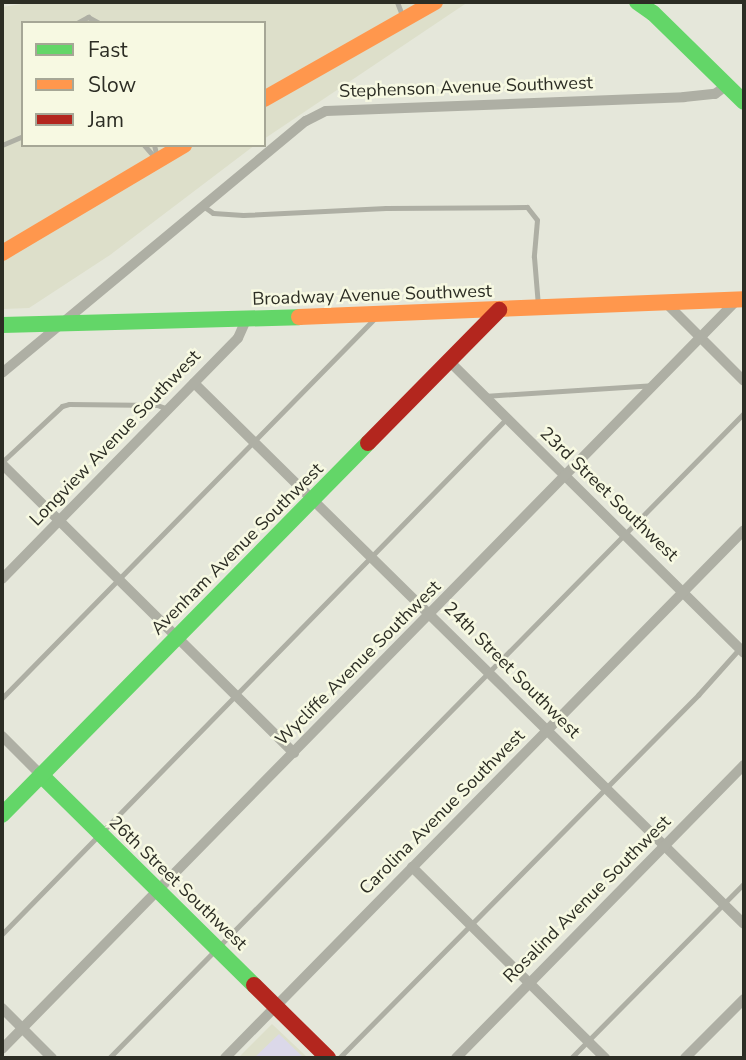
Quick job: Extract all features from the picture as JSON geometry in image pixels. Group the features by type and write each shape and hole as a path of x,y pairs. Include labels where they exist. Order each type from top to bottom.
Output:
{"street":[{"path":"266,98 435,2"},
{"path":"637,2 649,5 744,102"},
{"name":"Stephenson Avenue Southwest","path":"2,373 306,121 338,108 684,97 715,94 727,85"},
{"path":"3,248 156,153 177,147"},
{"name":"Broadway Avenue Southwest","path":"2,325 378,315 740,299"},
{"name":"Wycliffe Avenue Southwest","path":"2,1049 740,299"},
{"path":"666,303 744,381"},
{"name":"Avenham Avenue Southwest","path":"2,815 499,310"},
{"name":"Longview Avenue Southwest","path":"2,579 238,338 247,318"},
{"name":"23rd Street Southwest","path":"449,360 742,650"},
{"name":"24th Street Southwest","path":"194,383 744,924"},
{"path":"2,463 294,753"},
{"name":"Carolina Avenue Southwest","path":"225,1058 744,530"},
{"name":"26th Street Southwest","path":"2,736 328,1058"},
{"name":"Rosalind Avenue Southwest","path":"456,1058 744,765"},
{"path":"412,867 605,1058"},
{"path":"685,1058 744,999"},
{"path":"2,1008 52,1058"}],"lane":[{"path":"398,2 403,20"},
{"path":"2,145 21,137"},
{"path":"203,206 212,213 243,215 386,208 527,206 537,220 534,257 538,308"},
{"path":"2,698 378,315"},
{"path":"484,396 533,390 656,385"},
{"path":"2,463 62,406 157,405 168,409"},
{"path":"109,1058 744,412"},
{"path":"2,934 506,418"},
{"path":"339,1058 742,650"},
{"path":"571,1058 744,883"}],"shaded area":[{"path":"35,2 468,2 266,138 266,21 21,21 21,147 252,147 110,255 29,308 2,309 2,7"},
{"path":"272,1024 308,1058 238,1058"},
{"path":"279,1034 304,1058 254,1058"}],"traffic: fast":[{"path":"637,2 653,13 744,102"},
{"path":"2,325 299,317"},
{"path":"2,815 368,443"},
{"path":"41,775 254,985"}],"traffic: slow":[{"path":"266,98 435,2"},
{"path":"2,253 181,147"},
{"path":"299,317 744,299"}],"traffic: jam":[{"path":"368,443 499,310"},
{"path":"254,985 328,1058"}]}
